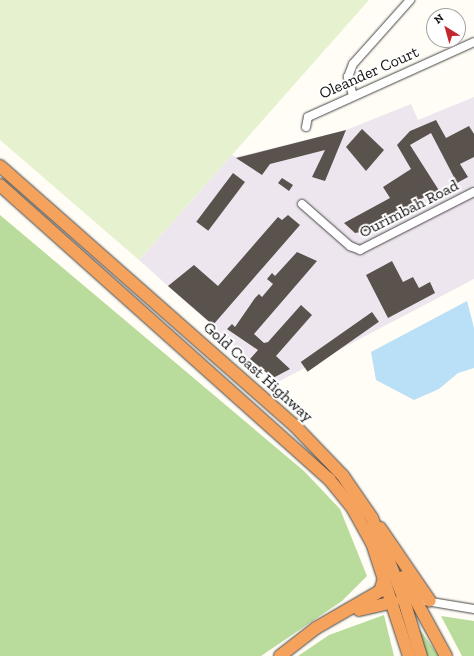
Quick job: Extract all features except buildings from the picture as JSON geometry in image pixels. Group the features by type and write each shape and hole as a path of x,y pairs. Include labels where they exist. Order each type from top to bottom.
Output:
{"highway":[{"name":"Gold Coast Highway","path":"0,166 294,426 343,476 372,518 404,601 421,656"},
{"name":"Gold Coast Highway","path":"0,185 324,474 361,523 385,576 404,601 409,656"},
{"path":"372,518 430,601"},
{"path":"280,656 332,618 380,591 385,576"},
{"path":"332,618 404,601 446,656"}],"street":[{"path":"353,96 348,77 353,64 410,0"},
{"name":"Oleander Court","path":"306,127 308,117 474,42"},
{"name":"Ourimbah Road","path":"302,204 350,246 360,250 474,192"},
{"path":"404,601 430,601 474,609"}],"shaded area":[{"path":"474,97 474,279 276,383 139,260 232,155 236,157 346,130 411,104 418,120"}],"green space":[{"path":"0,0 369,0 139,260 0,140"},
{"path":"0,215 304,471 340,509 367,576 342,601 261,656 0,656"},
{"path":"384,615 394,656 298,656 329,635"},
{"path":"441,616 474,621 474,656 462,656"},
{"path":"418,627 439,656 423,656"}],"water":[{"path":"467,301 474,328 474,368 458,373 439,389 414,400 376,380 371,352"}]}
